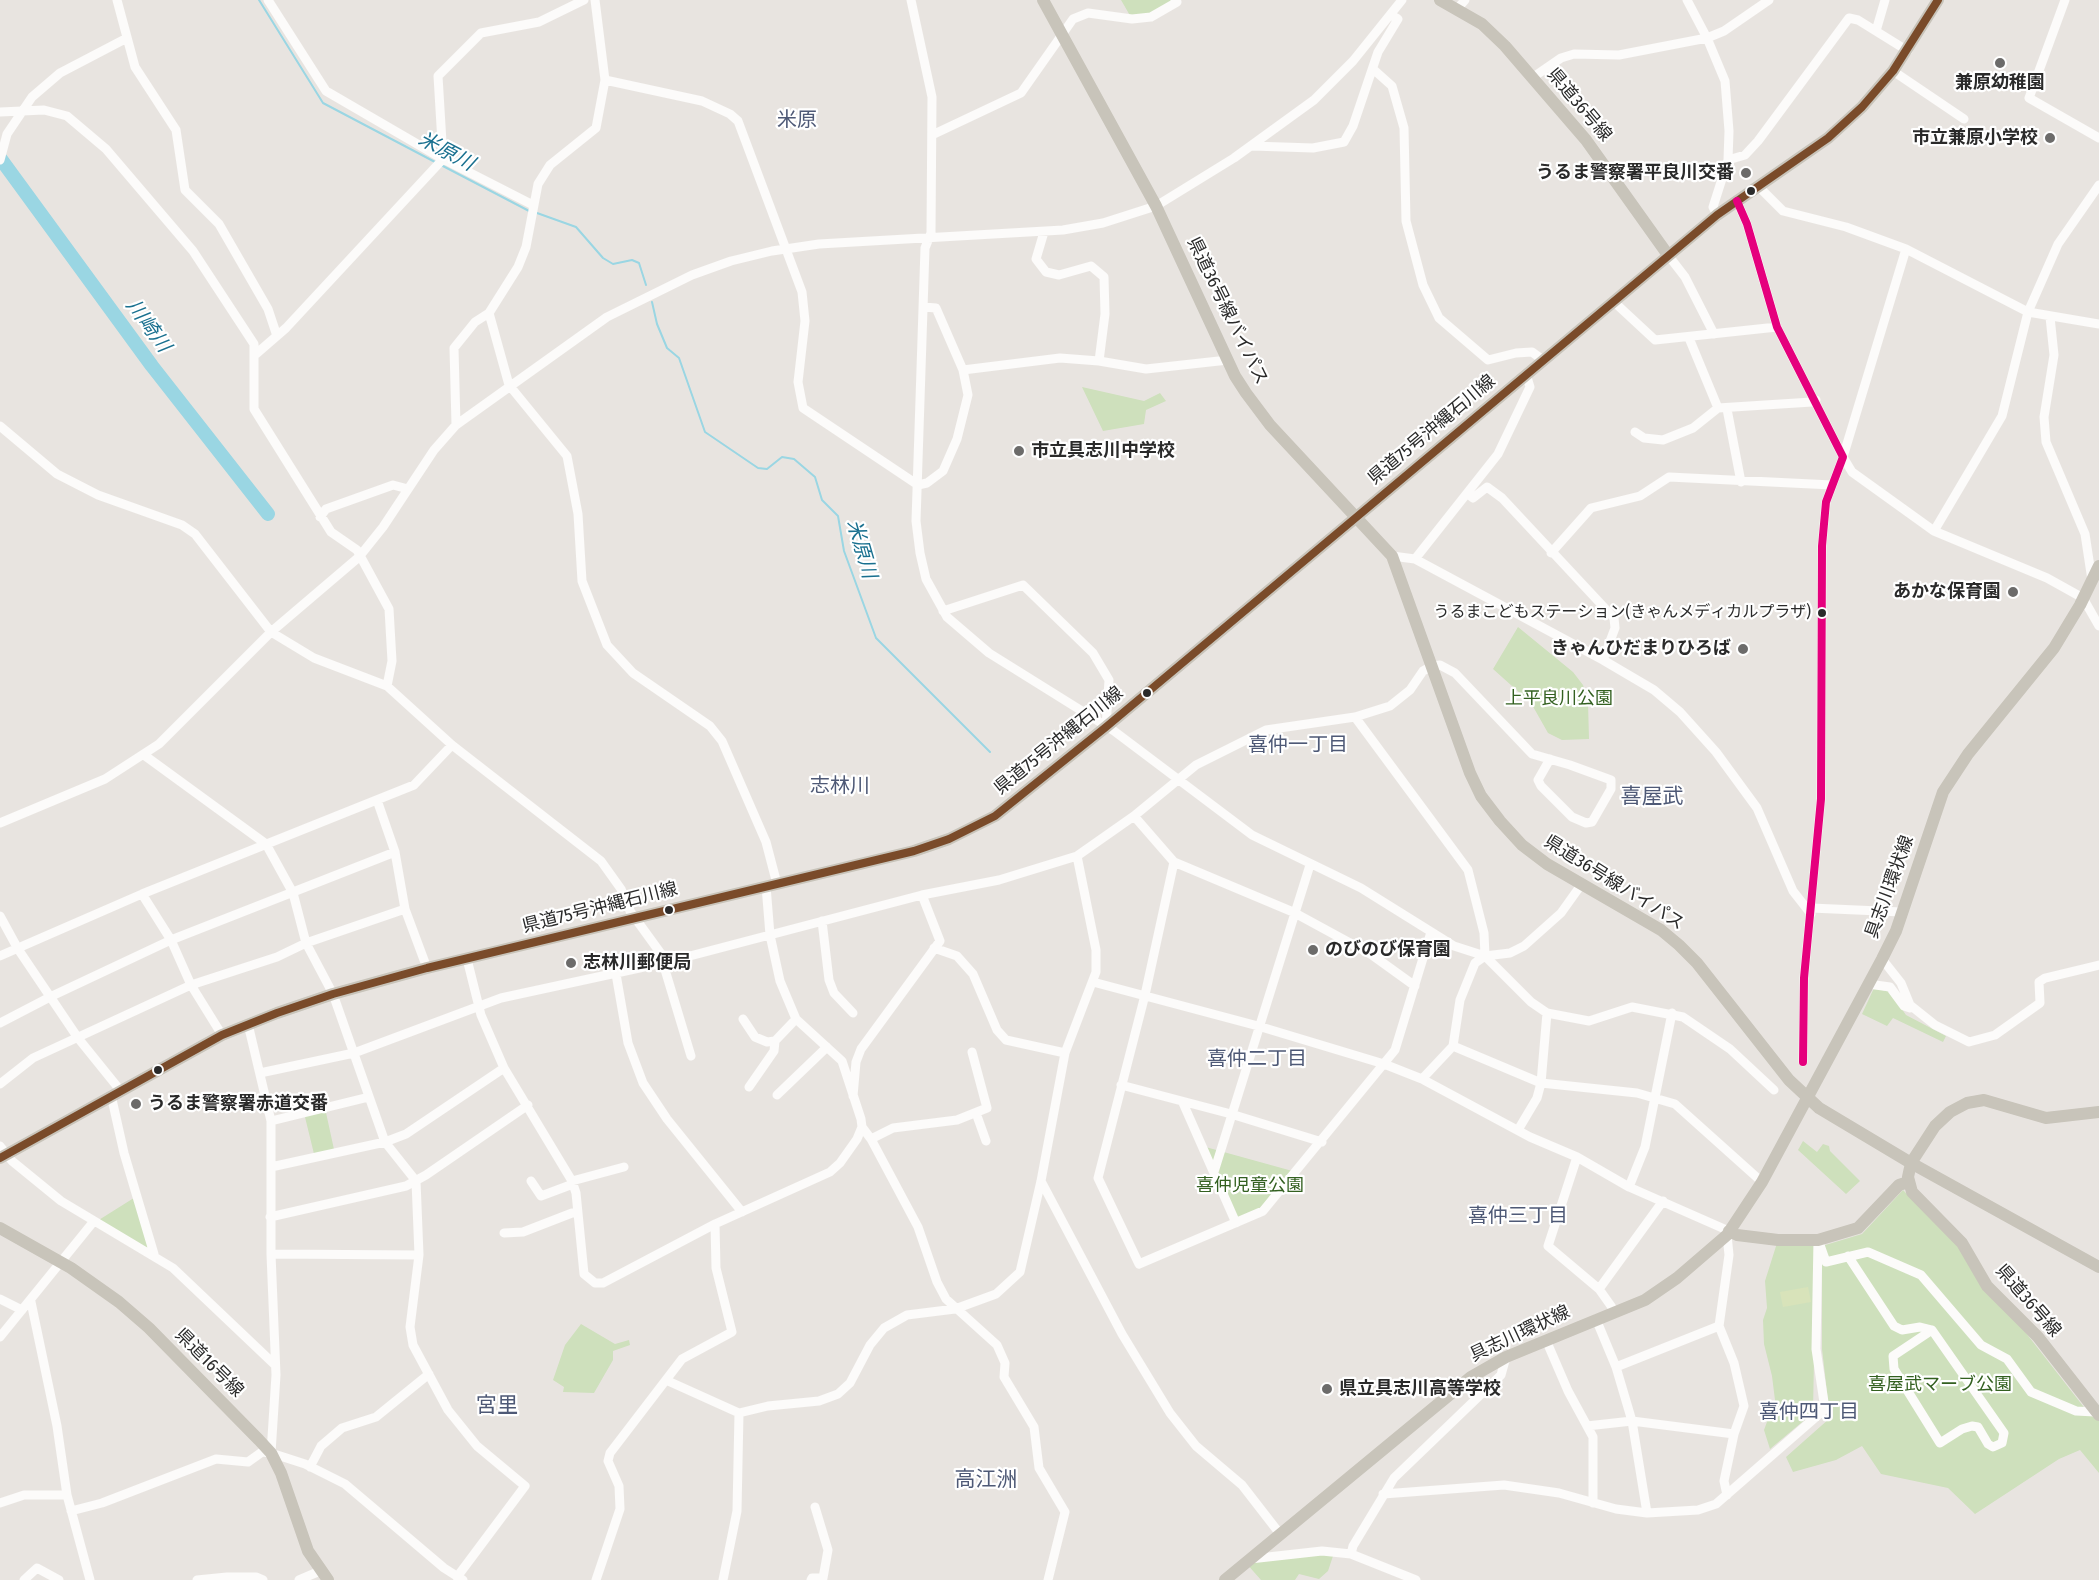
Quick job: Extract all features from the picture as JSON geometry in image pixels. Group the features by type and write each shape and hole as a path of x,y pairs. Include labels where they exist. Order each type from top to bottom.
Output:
{"main road":[{"name":"県道36号線バイパス","path":"1043,0 1156,206 1240,384 1270,425 1392,556 1460,750 1481,796 1522,845 1581,885 1653,925 1679,945 1697,963 1767,1054 1807,1098"},
{"name":"県道36号線","path":"1440,0 1461,4 1533,78 1586,140 1668,255"},
{"name":"県道75号沖縄石川線","path":"2,1152 222,1035 333,994 427,968 915,851 978,825 1011,805 1717,215 1828,138 1862,107 1893,71 1908,51 1938,0"},
{"name":"具志川環状線","path":"1225,1580 1471,1377 1506,1358 1596,1319 1616,1313 1660,1290 1728,1233 1762,1182 1882,959 1902,912 1943,792 1968,754 2054,648 2084,598 2099,566"},
{"path":"1807,1098 1834,1119 2099,1267"},
{"path":"1728,1233 1778,1240 1818,1240 1858,1228 1899,1185 1908,1182 1911,1163 1935,1126 1950,1112 1967,1103 1984,1100 2046,1118 2099,1112"},
{"name":"県道36号線","path":"1908,1182 1912,1192 1962,1243 1987,1286 2038,1337 2097,1413"},
{"name":"県道16号線","path":"0,1228 104,1290 149,1328 271,1453 281,1473 303,1539 324,1575"}],"street":[{"path":"117,0 135,67 176,130 185,190 219,224 268,309 277,336"},
{"path":"268,0 326,91 440,161 533,210"},
{"path":"256,354 277,336 440,161 438,76 481,33 538,22 584,0"},
{"path":"456,425 454,348 475,322 489,313 518,267 526,247 538,184 550,165 596,128 605,80 595,0"},
{"path":"910,0 932,97 916,521 926,579 943,611 958,628 989,653 1106,726 1252,835 1361,888 1454,946 1485,956 1512,985 1547,1013 1589,1021 1632,1007 1672,1013 1683,1017 1731,1049 1774,1090"},
{"path":"932,135 1021,93 1073,19 1088,13 1132,18 1151,17 1177,2 1175,0"},
{"path":"0,823 97,783 144,756 175,730 271,632 360,557 383,527 434,450 456,425 607,316 648,294 731,261 788,249 839,243 1044,232 1083,227 1156,206 1252,146 1327,88 1402,0"},
{"path":"1687,0 1707,38 1725,81 1729,131 1728,160 1713,207 1717,215"},
{"path":"1533,78 1561,58 1574,54 1619,55 1707,38 1724,31 1769,0"},
{"path":"1876,31 1885,0"},
{"path":"2065,0 2029,98 2099,138"},
{"path":"1252,146 1313,148 1344,142 1353,126 1378,52 1398,19 1391,15"},
{"path":"1728,160 1745,155 1758,141 1849,18 1858,20 1908,51"},
{"path":"0,160 6,134 21,110 60,73 127,38"},
{"path":"1373,69 1392,86 1404,128 1406,221 1423,285 1438,318 1488,360 1516,353 1532,352 1543,360"},
{"path":"1893,71 1964,119"},
{"path":"605,80 702,101 730,114 738,121 788,249 802,292 805,321 798,382 803,408 918,485 927,483 943,471 957,439 968,395 963,370 936,308 924,307"},
{"path":"0,112 44,110 67,116 106,149 193,251 254,344 256,354 254,409 320,517 331,532 357,550 389,609 392,661 387,686"},
{"path":"1934,531 2002,416 2028,312 2058,244 2099,185"},
{"path":"1758,186 1783,211 1846,227 1906,249 2028,312 2099,324"},
{"path":"1737,201 1748,224 1778,327 1824,416 1829,433 1852,472 1934,531 2047,578 2084,598 2097,620"},
{"path":"1044,232 1036,259 1046,272 1059,275 1091,266 1104,277 1105,314 1099,361"},
{"path":"1803,1062 1804,978 1821,799 1824,518 1832,485 1843,458 1906,249"},
{"path":"1668,255 1685,277 1714,334"},
{"path":"1613,301 1655,340 1778,327"},
{"path":"489,313 508,386 567,456 578,514 582,581 607,645 633,673 710,726 722,741 766,842 772,885 770,935 780,981 796,1019 842,1061 862,1128 871,1139 918,1227 937,1282 955,1309 998,1345 1005,1363 1004,1377 1034,1427 1039,1468 1065,1512 1048,1580"},
{"path":"2050,317 2054,355 2044,417 2046,441 2085,534 2092,580"},
{"path":"1689,338 1722,409 1741,482"},
{"path":"963,370 1060,358 1099,361 1146,369 1228,360"},
{"path":"1414,559 1492,462 1516,421 1530,387 1526,374"},
{"path":"1635,432 1644,438 1663,440 1693,428 1722,409 1816,400"},
{"path":"0,426 57,474 98,495 182,525 195,534 271,632 314,658 387,686 452,745 602,861 621,889 635,918 665,963 691,1056"},
{"path":"1551,553 1591,508 1640,496 1669,477 1832,485"},
{"path":"320,517 326,509 393,485 408,489"},
{"path":"1468,494 1473,498 1487,487 1502,498 1614,618 1615,628 1603,660"},
{"path":"1392,556 1414,559 1603,660 1654,690 1671,704 1716,752 1757,808 1793,891 1811,911 1902,912"},
{"path":"943,611 1023,585 1093,653 1109,680 1106,726"},
{"path":"261,1073 354,1053 501,998 665,963 922,895 999,880 1077,856 1134,816 1196,765 1266,730 1355,717 1390,706 1410,690 1424,671 1432,666 1440,665 1455,674 1532,754 1550,759 1611,780 1611,789 1592,822 1586,824 1572,817 1541,786 1538,780 1550,759"},
{"path":"1355,717 1468,870 1484,933 1485,956"},
{"path":"0,956 142,894 414,784 452,745"},
{"path":"71,1511 102,1503 216,1459 248,1462 262,1452 271,1453 310,1467 345,1484 455,1578 525,1486 477,1446 448,1410 413,1345 410,1327 419,1255 416,1181 385,1142 333,994 306,944 293,893 266,844 144,756"},
{"path":"377,800 395,852 405,909 427,968"},
{"path":"1134,816 1174,862 1293,912 1372,955 1415,986"},
{"path":"0,1023 171,940 395,852"},
{"path":"668,1381 739,1413 768,1406 819,1401 838,1394 850,1383 870,1345 884,1329 907,1315 955,1309 996,1294 1020,1272 1041,1181 1065,1053 1072,1029 1096,972 1096,950 1077,856"},
{"path":"1174,862 1145,995 1098,1178 1139,1264 1263,1211 1322,1142 1395,1050 1431,932"},
{"path":"1214,1172 1293,912 1310,864"},
{"path":"1422,1080 1453,1046 1460,1000 1475,963 1485,956 1510,952 1536,938 1561,913 1581,885"},
{"path":"142,894 171,940 191,985 222,1035"},
{"path":"852,1099 856,1062 861,1049 940,941 922,895"},
{"path":"0,1084 33,1058 191,985 278,957 306,944 405,909"},
{"path":"0,916 18,949 116,1093 124,1153 154,1254"},
{"path":"822,921 829,980 834,993 853,1013"},
{"path":"934,948 957,956 974,974 997,1030 1006,1041 1065,1053"},
{"path":"467,959 481,1015 504,1068 573,1183 585,1274 595,1283 603,1283 715,1224 830,1172 840,1163 862,1128"},
{"path":"1882,959 1901,983 1910,1005 1935,1025 1969,1042 1995,1035 2040,1003 2038,982 2045,978 2099,965"},
{"path":"616,974 628,1043 643,1083 667,1119 742,1212"},
{"path":"1093,982 1258,1026 1384,1064 1422,1080 1518,1130 1577,1157 1629,1187 1728,1233 1729,1256 1719,1326 1734,1362 1744,1406 1734,1434 1724,1481 1727,1495"},
{"path":"1868,984 1890,987 1904,1006 1918,1012"},
{"path":"1518,1130 1537,1098 1541,1083 1547,1013"},
{"path":"1629,1187 1645,1147 1672,1013"},
{"path":"743,1019 755,1037 767,1042 775,1041"},
{"path":"749,1087 774,1051 775,1041 796,1019"},
{"path":"248,1024 271,1120 270,1217 274,1364 271,1453"},
{"path":"1453,1046 1541,1083 1655,1097 1675,1104 1762,1182"},
{"path":"777,1095 826,1047"},
{"path":"871,1139 893,1128 957,1120 987,1108 987,1100 972,1052"},
{"path":"271,1167 385,1142 406,1134 504,1068"},
{"path":"1121,1085 1231,1114 1322,1142"},
{"path":"271,1120 369,1097"},
{"path":"1183,1103 1236,1223"},
{"path":"270,1217 416,1181 528,1105"},
{"path":"976,1113 986,1142"},
{"path":"2,1152 52,1195 154,1254 173,1268 274,1364"},
{"path":"1577,1157 1548,1246 1599,1289 1616,1313"},
{"path":"531,1181 541,1196 624,1167"},
{"path":"1041,1181 1122,1334 1170,1413 1196,1446 1242,1485 1280,1534"},
{"path":"1599,1289 1663,1201"},
{"path":"504,1233 523,1232 572,1213 578,1213"},
{"path":"0,1337 31,1302 94,1221"},
{"path":"596,1580 621,1509 619,1486 608,1461 610,1453 644,1406 668,1381 682,1359 732,1332 716,1268 715,1224"},
{"path":"1818,1240 1826,1262 1868,1252 1921,1275 1981,1345 2007,1359 2031,1392 2076,1411 2097,1413"},
{"path":"1383,1494 1504,1485 1559,1493 1593,1503 1647,1513 1698,1510 1716,1504 1825,1409 1816,1349 1818,1240"},
{"path":"271,1254 419,1255"},
{"path":"1848,1256 1894,1326 1902,1330 1920,1327 1932,1330 2004,1433 2002,1443 1993,1447 1988,1444 1978,1427 1972,1426 1962,1429 1940,1443 1911,1397 1894,1369 1893,1356 1932,1330"},
{"path":"0,1299 22,1310"},
{"path":"31,1302 57,1426 67,1495 90,1580"},
{"path":"1596,1319 1616,1367 1632,1420 1647,1513"},
{"path":"1616,1367 1719,1326"},
{"path":"1546,1340 1593,1437 1593,1503"},
{"path":"1351,1554 1353,1546 1394,1478 1501,1375 1506,1358"},
{"path":"310,1467 321,1446 342,1428 376,1417 429,1374"},
{"path":"723,1580 736,1511 739,1413"},
{"path":"1587,1425 1632,1420 1734,1434"},
{"path":"0,1503 24,1495 67,1495"},
{"path":"811,1580 812,1578 823,1578 828,1550 816,1507"},
{"path":"1250,1559 1322,1551 1351,1554 1416,1580"},
{"path":"24,1580 37,1568 59,1580"},
{"path":"299,1580 324,1575"},
{"path":"197,1580 256,1577 263,1580"}],"green space":[{"path":"1121,0 1175,0 1151,17 1132,19"},
{"path":"1082,387 1144,401 1160,393 1166,401 1146,410 1144,424 1103,431"},
{"name":"上平良川公園","path":"1518,627 1573,672 1583,685 1588,702 1589,739 1562,740 1548,733 1531,703 1493,669"},
{"path":"1874,988 1890,992 1906,1015 1946,1036 1943,1042 1893,1018 1887,1026 1862,1014"},
{"path":"325,1108 335,1154 315,1158 304,1113"},
{"path":"1803,1141 1817,1152 1823,1144 1829,1146 1830,1151 1860,1181 1846,1194 1798,1150"},
{"name":"喜仲児童公園","path":"1202,1146 1296,1172 1272,1200 1236,1223"},
{"name":"喜屋武マーブ公園","path":"1903,1190 1958,1246 2090,1415 2099,1421 2099,1473 2080,1450 2059,1459 1975,1514 1948,1488 1881,1474 1862,1446 1836,1460 1793,1472 1786,1457 1830,1418 1822,1349 1822,1246 1862,1234"},
{"path":"137,1196 154,1254 94,1223"},
{"path":"1777,1243 1816,1246 1813,1413 1770,1449 1764,1430 1775,1400 1764,1344 1763,1320 1767,1308 1765,1281"},
{"path":"1808,1287 1811,1302 1783,1307 1780,1292"},
{"path":"581,1324 615,1344 629,1340 630,1345 613,1351 613,1360 594,1393 563,1392 564,1387 553,1380 565,1345"},
{"path":"1334,1553 1328,1571 1319,1579 1299,1574 1295,1580 1261,1580 1246,1563"}],"waterway":[{"name":"米原川","path":"259,0 323,103 435,162"},
{"name":"川崎川","path":"0,158 152,366 268,514"},
{"name":"米原川","path":"441,165 531,212"},
{"name":"米原川","path":"537,213 576,227 603,258 613,264 632,260 639,263 646,285"},
{"name":"米原川","path":"652,302 657,324 667,348 679,358 705,432 758,468 767,469 782,457 794,459 815,477 822,500 838,516 844,551 876,638 990,752"}],"transit line":[{"path":"0,1158 222,1035 277,1013 333,994 427,968 914,851 949,839 995,816 1106,727 1717,215 1828,138 1862,107 1893,71 1938,0"},
{"path":"1737,201 1747,224 1777,327 1843,457 1826,502 1822,546 1821,799 1804,978 1803,1062"}],"place":[{"name":"兼原幼稚園","path":"2000,63"},
{"name":"市立兼原小学校","path":"2050,138"},
{"name":"うるま警察署平良川交番","path":"1746,173"},
{"name":"市立具志川中学校","path":"1019,451"},
{"name":"あかな保育園","path":"2013,592"},
{"name":"うるまこどもステーション(きゃんメディカルプラザ)","path":"1822,613"},
{"name":"きゃんひだまりひろば","path":"1743,649"},
{"name":"のびのび保育園","path":"1313,950"},
{"name":"志林川郵便局","path":"571,963"},
{"name":"うるま警察署赤道交番","path":"136,1104"},
{"name":"県立具志川高等学校","path":"1327,1389"}],"district":[{"name":"米原","path":"797,120"},
{"name":"喜仲一丁目","path":"1298,745"},
{"name":"志林川","path":"840,786"},
{"name":"喜屋武","path":"1652,797"},
{"name":"喜仲二丁目","path":"1257,1059"},
{"name":"喜仲三丁目","path":"1518,1216"},
{"name":"宮里","path":"497,1406"},
{"name":"喜仲四丁目","path":"1809,1412"},
{"name":"高江洲","path":"986,1480"}]}
